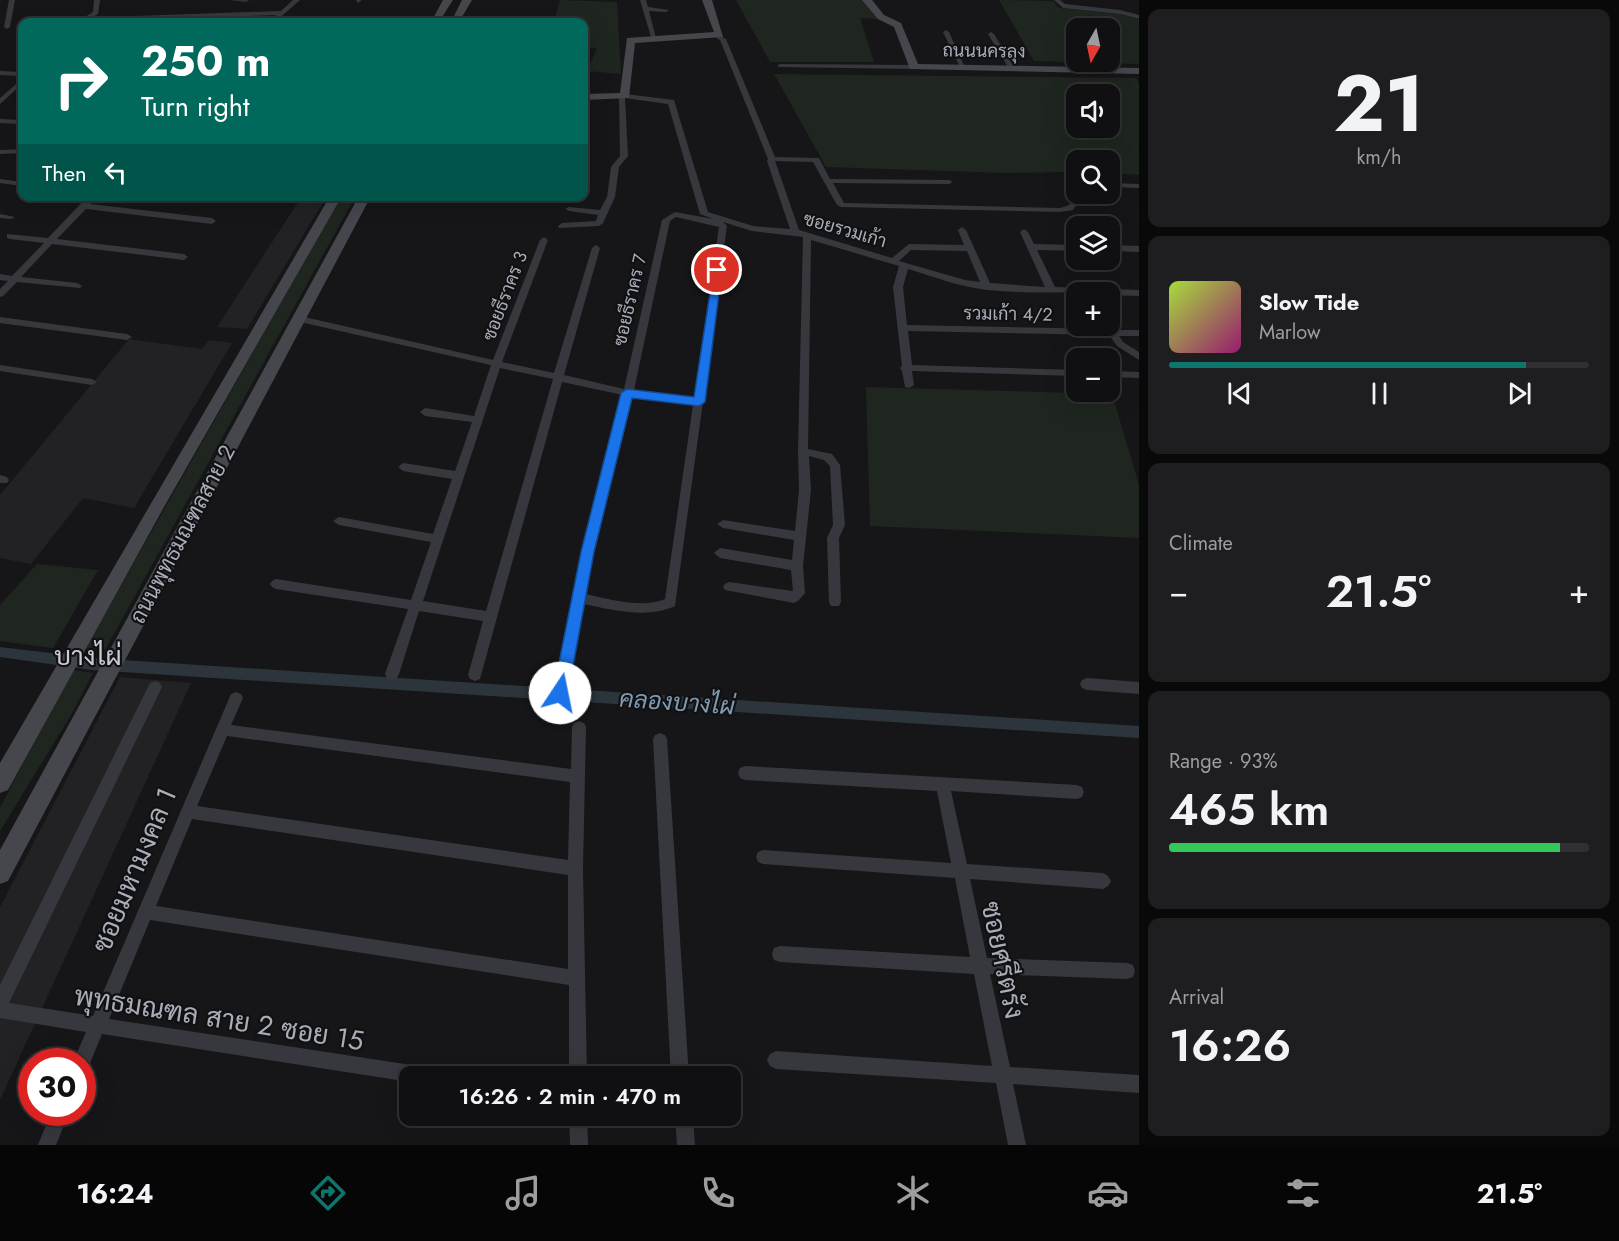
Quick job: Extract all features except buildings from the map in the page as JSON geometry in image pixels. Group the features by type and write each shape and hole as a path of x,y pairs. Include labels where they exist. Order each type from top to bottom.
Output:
{"main road":[{"path":"437,18 448,0"},
{"path":"457,18 467,0"},
{"path":"588,97 623,97 627,41 654,37 717,36 720,33 706,0"},
{"name":"ถนนนครลุง","path":"867,0 881,17 898,25 914,67 1139,70"},
{"name":"ถนนพุทธมณฑลสาย 2","path":"0,783 333,201"},
{"name":"ถนนพุทธมณฑลสาย 2","path":"0,873 274,360 300,319 362,201"}],"street":[{"path":"7,27 12,0"},
{"path":"87,18 96,13 97,0"},
{"path":"276,18 297,0"},
{"path":"643,0 654,37"},
{"path":"1057,0 1063,6 1120,12 1139,17"},
{"path":"195,16 199,6"},
{"path":"646,9 666,10"},
{"path":"158,18 282,13"},
{"path":"946,32 963,67"},
{"path":"991,34 1011,67"},
{"path":"717,36 723,39 772,159 816,160 838,202 849,206 1060,210 1070,208 1073,204"},
{"path":"780,66 914,67"},
{"path":"0,73 18,74"},
{"path":"0,102 3,96 18,84"},
{"path":"3,96 18,97"},
{"path":"562,226 599,223 611,197 615,167 624,156 623,97"},
{"name":"ซอยรวมเก้า","path":"623,97 671,102 704,214 752,228 795,232 926,273 987,286 1066,291"},
{"path":"0,121 18,122"},
{"path":"0,145 18,146"},
{"path":"0,152 18,152"},
{"path":"771,161 795,232"},
{"path":"0,181 18,183"},
{"path":"827,181 949,182"},
{"path":"1120,185 1139,186"},
{"path":"0,294 90,201"},
{"path":"86,206 212,221"},
{"path":"569,209 603,213"},
{"name":"ซอยธีราคร 7","path":"560,693 588,552 627,393 654,269 666,220 670,215 723,226 699,402"},
{"path":"0,216 12,217"},
{"path":"962,230 987,286"},
{"path":"1024,232 1052,291"},
{"path":"10,236 184,257"},
{"path":"729,586 795,598 799,593 797,566 805,489 803,451 807,237"},
{"name":"ซอยธีราคร 3","path":"392,674 436,538 460,476 497,363 544,240"},
{"path":"893,262 909,247 970,248"},
{"path":"1031,247 1066,248"},
{"path":"475,675 596,248"},
{"path":"1120,248 1139,249"},
{"path":"904,266 898,286 904,328 905,368 909,385"},
{"path":"900,279 926,273"},
{"path":"0,277 77,286"},
{"name":"ซอยรวมเก้า","path":"1120,293 1139,293"},
{"path":"300,319 627,393 699,402 671,602 663,608 625,606 579,598"},
{"path":"0,320 127,337"},
{"name":"รวมเก้า 4/2","path":"904,328 1066,329"},
{"name":"รวมเก้า 4/2","path":"1120,330 1139,333"},
{"path":"1114,336 1120,344 1139,357"},
{"path":"0,368 92,382"},
{"path":"905,368 1066,373"},
{"path":"1120,374 1139,375"},
{"path":"425,412 479,420"},
{"path":"803,451 828,457 835,465 839,525 833,537 835,602"},
{"path":"403,467 460,476"},
{"path":"339,521 436,538"},
{"path":"723,524 799,536"},
{"path":"720,553 797,566"},
{"path":"276,584 492,617"},
{"path":"1087,684 1139,688"},
{"path":"0,1003 155,687"},
{"name":"ซอยมหามงคล 1","path":"88,1048 236,698"},
{"path":"578,1066 575,869 579,727"},
{"path":"224,730 578,776"},
{"path":"660,739 679,1066"},
{"path":"745,773 1077,792"},
{"name":"ซอยศรีตรัง","path":"943,785 978,966 1017,1145"},
{"path":"189,812 575,869"},
{"path":"763,857 959,873 1103,881"},
{"path":"145,912 576,978"},
{"path":"780,954 978,966 1127,971"},
{"name":"พุทธมณฑล สาย 2 ซอย 15","path":"0,1010 399,1072"},
{"path":"776,1060 1139,1084"},
{"path":"47,1145 55,1126"},
{"path":"578,1126 579,1145"},
{"path":"685,1126 686,1145"}],"shaded area":[{"path":"560,0 617,2 621,74 588,71 597,48 588,47 588,18 555,18"},
{"path":"736,0 863,0 879,19 860,18 874,62 770,62"},
{"path":"999,0 1054,1 1058,8 1119,14 1139,20 1139,64 1120,63 1120,18 1066,18 1066,62 1034,61"},
{"path":"774,74 1136,78 1139,83 1139,175 1120,174 1120,150 1066,150 1066,172 1007,173 826,167"},
{"path":"299,201 324,201 247,329 217,327"},
{"path":"339,201 353,201 105,650 85,649"},
{"path":"129,339 202,349 209,340 232,343 134,508 83,498 31,564 0,558 0,495"},
{"path":"866,387 1066,393 1066,402 1114,402 1139,485 1139,538 870,526"},
{"path":"37,564 98,570 53,648 0,641 0,605"},
{"path":"72,670 93,673 71,715 0,831 0,808"},
{"path":"120,677 191,683 24,1048 18,1048 18,1061 0,1100 0,907"}],"waterway":[{"path":"233,0 246,0"},
{"name":"คลองบางไผ่","path":"0,652 92,664 1139,732"}],"district":[{"name":"บางไผ่","path":"88,656"}],"route":[{"path":"560,693 588,552 621,427 627,393 699,402 717,270"}]}
